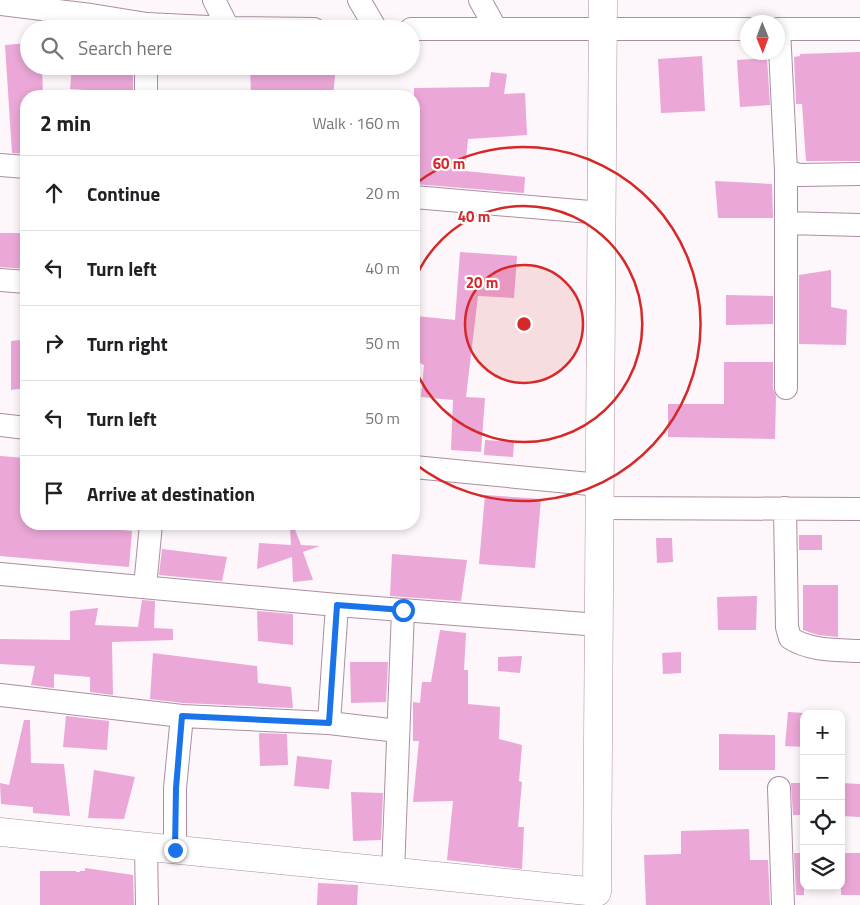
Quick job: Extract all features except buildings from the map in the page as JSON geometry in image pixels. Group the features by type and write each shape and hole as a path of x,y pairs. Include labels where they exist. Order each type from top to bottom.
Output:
{"street":[{"path":"214,0 224,20"},
{"path":"359,0 371,20"},
{"path":"480,0 496,29"},
{"path":"0,832 393,872 597,899 603,0"},
{"path":"0,4 87,8 126,20"},
{"path":"420,29 740,29"},
{"path":"785,29 860,29"},
{"path":"780,60 786,171 786,388"},
{"path":"146,75 146,90"},
{"path":"0,165 20,167"},
{"path":"786,171 799,175 860,174"},
{"path":"420,198 602,213"},
{"path":"786,223 860,225"},
{"path":"0,280 20,282"},
{"path":"0,425 20,427"},
{"path":"420,468 600,497 785,508 860,509"},
{"path":"785,508 787,627 790,638 800,645 860,651"},
{"path":"145,587 150,530"},
{"path":"0,574 337,605 599,626"},
{"path":"329,723 337,605"},
{"path":"393,872 403,610"},
{"path":"0,695 182,716 329,723 398,731"},
{"path":"175,850 176,788 182,716"},
{"path":"779,788 783,905"},
{"path":"146,846 147,905"}],"route":[{"path":"175,850 176,788 182,716 329,723 337,605 403,610"}]}
